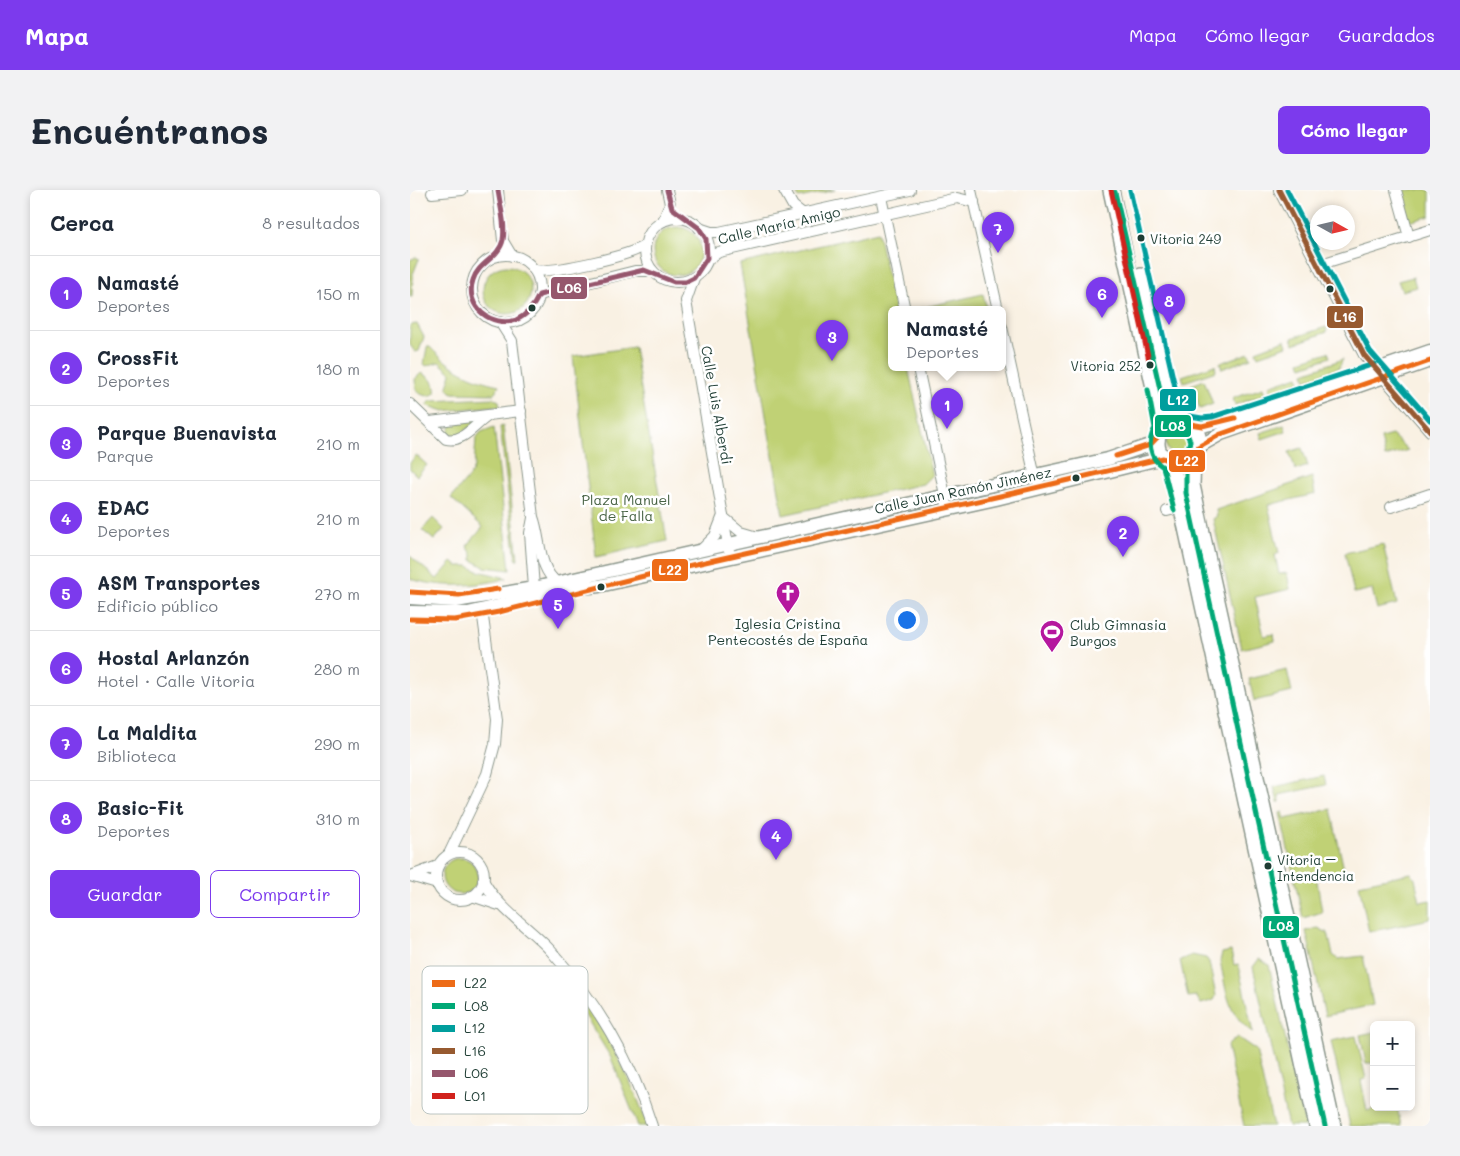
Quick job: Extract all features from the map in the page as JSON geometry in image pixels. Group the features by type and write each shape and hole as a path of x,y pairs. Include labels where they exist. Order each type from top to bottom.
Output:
{"highway":[{"path":"1112,190 1160,434 1157,446 1176,482 1317,1126"},
{"path":"1122,190 1171,402 1184,424 1197,435 1192,485 1333,1126"},
{"path":"1160,434 1170,424 1184,424"},
{"path":"1166,460 1182,463 1196,452"}],"main road":[{"path":"1196,452 1221,434 1379,374 1430,351"},
{"path":"1184,424 1202,426 1229,420 1379,374 1430,361"},
{"name":"Calle Juan Ramón Jiménez","path":"410,612 468,613 542,595 599,586 730,557 796,536 945,496 1108,459 1150,445 1160,434"},
{"name":"Calle Juan Ramón Jiménez","path":"410,598 456,601 534,588 759,537 796,536 948,509 1166,460"}],"street":[{"path":"432,192 462,190"},
{"path":"498,190 503,242 512,256"},
{"path":"667,190 670,204 683,219 700,228 707,239 708,259 694,278 686,298 652,271 646,259 645,245 651,233 663,221 670,204"},
{"path":"784,190 789,201 802,213"},
{"name":"Calle María Amigo","path":"700,228 715,233 910,190"},
{"path":"971,190 997,306"},
{"path":"1396,190 1409,236"},
{"path":"1283,191 1361,351 1430,431"},
{"path":"881,197 904,306"},
{"name":"Calle María Amigo","path":"708,259 719,252 957,198 974,202"},
{"path":"782,218 789,201"},
{"path":"663,221 671,218 683,219"},
{"path":"1318,265 1430,230"},
{"path":"503,242 493,258 476,273 472,292 474,302 480,311 489,318 500,322 521,320"},
{"path":"534,270 566,268 631,252 645,245"},
{"path":"493,258 512,256 523,260 534,270 538,279 539,294 533,309 521,320 512,341"},
{"path":"539,294 635,271 652,271"},
{"path":"666,281 681,283 694,278"},
{"name":"Calle Luis Alberdi","path":"686,298 730,557"},
{"path":"500,322 512,341 533,517 539,531 546,572 550,578 558,583"},
{"path":"1006,345 1035,476 1046,487"},
{"path":"919,371 948,509"},
{"path":"410,404 446,439 458,440 488,416"},
{"path":"430,422 521,411"},
{"path":"446,439 445,431 458,418"},
{"path":"1391,507 1430,494"},
{"path":"411,876 438,866 449,854 490,767 497,719 482,610 488,602 527,593 534,588 530,533 533,517"},
{"path":"701,550 715,536 723,517 741,532 759,537"},
{"path":"660,559 663,572"},
{"path":"456,601 470,602 482,610"},
{"path":"468,613 484,625"},
{"path":"462,828 469,854"},
{"path":"411,876 437,884 449,897 460,900 472,896 481,886 483,880 482,866 469,854 459,852 449,854"},
{"path":"437,884 438,866"},
{"path":"483,880 499,905"},
{"path":"472,896 499,905 525,925 553,953 563,966"},
{"path":"588,1000 619,1047 634,1079 652,1126"},
{"path":"1305,1073 1317,1098 1324,1126"}],"green space":[{"path":"795,190 835,190 799,198"},
{"path":"1400,190 1430,190 1430,216 1409,222"},
{"path":"672,227 682,227 694,234 701,246 701,256 694,268 682,275 672,275 664,271 657,264 653,256 653,246 657,238 664,231"},
{"path":"878,232 894,306 888,306 888,371 909,371 932,475 923,484 783,515 740,264"},
{"path":"416,257 419,259 413,274 412,297 410,297 410,260"},
{"path":"502,266 512,266 524,273 531,285 531,295 524,307 512,314 502,314 494,310 487,303 483,295 483,285 487,277 494,270"},
{"path":"1413,277 1416,287 1402,291 1398,281"},
{"path":"983,294 986,306 930,306"},
{"path":"417,324 424,337 419,351 415,352 410,345 410,325"},
{"path":"1326,327 1327,332 1294,344 1292,338"},
{"path":"1285,340 1287,346 1258,356 1256,351"},
{"path":"427,347 430,347 461,372 499,385 494,394 452,393 447,387 451,373 439,362 426,366 424,364"},
{"name":"Plaza Manuel de Falla","path":"634,347 667,541 596,557 573,356"},
{"path":"1328,352 1330,357 1302,367 1300,361"},
{"path":"1249,353 1251,358 1222,369 1220,363"},
{"path":"1343,359 1339,368 1306,380 1304,373"},
{"path":"1215,365 1216,371 1184,382 1182,376"},
{"path":"421,373 427,376 434,384 435,393 433,395 422,395 416,389 415,379"},
{"path":"1298,376 1300,382 1271,392 1269,386"},
{"path":"1204,380 1213,404 1200,409 1191,385"},
{"path":"1263,388 1265,394 1235,405 1233,398"},
{"path":"493,398 499,401 500,408 495,406 444,411 426,405 431,401"},
{"path":"481,418 460,435 448,434 452,424"},
{"path":"1284,425 1286,431 1262,439 1260,433"},
{"path":"503,426 518,560 516,560 500,427"},
{"path":"494,427 510,570 484,567 472,560 472,554 467,546 483,527 451,498 471,474 474,467 476,438 481,432"},
{"path":"1179,430 1188,434 1192,443 1188,452 1179,456 1170,452 1166,443 1170,434"},
{"path":"1392,435 1408,450 1385,457 1381,438"},
{"path":"1302,448 1308,466 1296,470 1289,452"},
{"path":"416,455 427,465 417,476 410,469 410,463"},
{"path":"1312,477 1315,494 1268,505 1279,553 1275,555 1279,574 1287,573 1290,589 1255,597 1264,636 1274,634 1275,641 1242,649 1213,519 1217,516 1216,510"},
{"path":"433,518 444,529 434,540 422,530"},
{"path":"1383,544 1397,604 1377,609 1372,589 1354,593 1345,553"},
{"path":"410,556 437,579 452,562 457,566 468,566 478,571 507,578 471,585 446,585 422,582 410,579"},
{"path":"1287,670 1292,692 1254,701 1249,679"},
{"path":"1324,776 1326,785 1279,795 1280,802 1278,802 1274,787"},
{"path":"1331,809 1344,870 1320,876 1317,881 1322,912 1303,918 1280,813 1283,812 1285,819"},
{"path":"460,858 472,864 478,876 472,888 460,894 448,888 442,876 448,864"},
{"path":"1411,873 1415,879 1420,902 1430,900 1430,919 1369,932 1359,884"},
{"path":"1318,928 1328,933 1333,955 1338,959 1363,956 1373,1005 1325,1016 1306,931"},
{"path":"1231,951 1234,965 1238,964 1253,1033 1237,1017 1226,992 1220,961 1222,953"},
{"path":"1192,955 1206,958 1209,962 1216,996 1214,1000 1201,1004 1196,996 1188,997 1180,960"},
{"path":"1259,959 1269,965 1305,1126 1288,1126 1253,967"},
{"path":"588,1008 615,1051 636,1095 648,1126 638,1126 611,1058 588,1020"},
{"path":"1370,1033 1370,1063 1366,1063 1360,1035"},
{"path":"1356,1036 1366,1079 1361,1080 1367,1111 1398,1111 1401,1126 1350,1126 1331,1041"},
{"path":"1237,1037 1256,1050 1273,1126 1244,1126 1227,1046"}],"transit line":[{"name":"L06","path":"498,190 503,221 503,240 497,251 479,269 473,280 471,290 476,307 482,313 489,318 507,322 524,316 533,306 539,295 644,270 674,282 686,282 694,278 707,258 706,239 699,228 672,208 667,190"},
{"name":"L01","path":"1111,190 1150,365"},
{"name":"L12","path":"1130,190 1178,400 1184,415 1202,418 1212,417 1374,364"},
{"name":"L16","path":"1279,190 1364,355 1430,431"},
{"name":"L12","path":"1287,190 1370,351 1430,420"},
{"name":"L08","path":"1115,192 1165,411 1173,427 1187,434 1190,441 1186,456 1186,493 1325,1126"},
{"name":"L22","path":"410,619 455,620 499,612 656,573 1163,458 1176,464 1188,461 1198,447 1221,434 1430,361"},
{"name":"L08","path":"1148,390 1155,428 1150,444 1152,454 1163,467 1174,510"},
{"name":"L22","path":"1116,456 1150,445 1170,424 1179,422 1202,426 1235,418"},
{"name":"L22","path":"410,592 459,595 498,589"}],"place":[{"name":"Vitoria 249","path":"1141,238"},
{"name":"La Maldita","path":"998,253"},
{"name":"Hostal Arlanzón","path":"1102,318"},
{"name":"Basic-Fit","path":"1169,325"},
{"name":"Parque Buenavista","path":"832,361"},
{"name":"Vitoria 252","path":"1150,365"},
{"name":"Namasté","path":"947,429"},
{"name":"CrossFit","path":"1123,557"},
{"name":"Iglesia Cristina Pentecostés de España","path":"788,614"},
{"name":"ASM Transportes","path":"558,629"},
{"name":"Club Gimnasia Burgos","path":"1052,653"},
{"name":"EDAC","path":"776,860"},
{"name":"Vitoria – Intendencia","path":"1268,866"}]}
